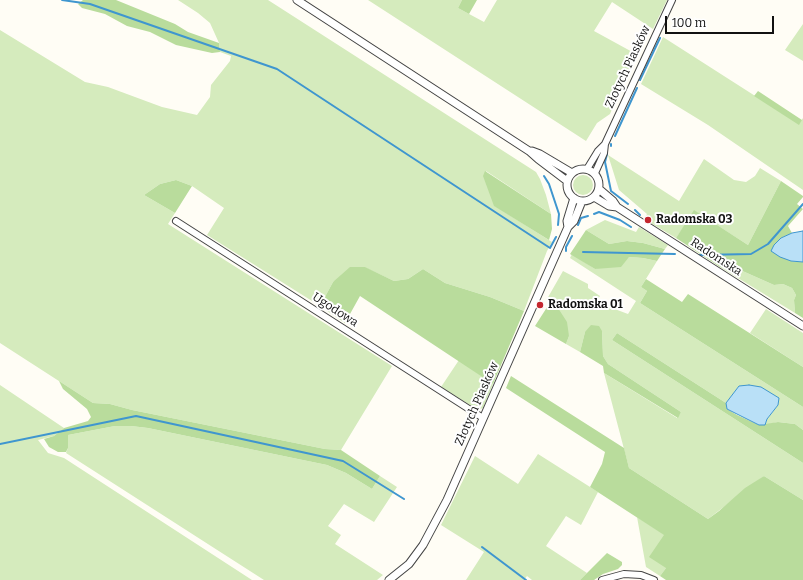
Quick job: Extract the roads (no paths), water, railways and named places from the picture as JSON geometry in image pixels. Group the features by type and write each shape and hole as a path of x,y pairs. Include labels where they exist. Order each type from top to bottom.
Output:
{"street":[{"path":"297,0 529,151 567,181"},
{"name":"Złotych Piasków","path":"595,173 604,153 605,144 672,0"},
{"name":"Złotych Piasków","path":"587,168 598,151 605,144"},
{"path":"529,151 540,154 572,173"},
{"path":"579,168 587,168 595,173 599,180 599,189 594,197 582,201 574,198 568,192 567,181 572,173 579,168"},
{"name":"Radomska","path":"599,189 613,201 617,207 803,326"},
{"name":"Radomska","path":"594,197 609,206 617,207"},
{"name":"Złotych Piasków","path":"568,227 567,221 574,198"},
{"name":"Złotych Piasków","path":"389,580 409,564 423,544 447,500 568,227 574,221 582,201"},
{"name":"Ugodowa","path":"176,221 483,418"},
{"path":"602,580 624,574 641,575 654,580"}],"water":[{"path":"803,231 803,262 791,261 780,257 771,251 774,245 781,238 792,233"},
{"path":"749,385 761,387 779,398 778,405 767,419 765,425 759,425 727,409 726,403 739,386"}],"waterway":[{"path":"62,0 90,4 277,69 550,248 556,237"},
{"path":"640,80 660,38"},
{"path":"615,136 637,88"},
{"path":"607,154 605,162 611,191 628,204"},
{"path":"544,176 549,184 559,214 558,225"},
{"path":"699,255 751,254 768,244 803,204"},
{"path":"635,210 640,215"},
{"path":"594,214 599,212 620,220 631,227"},
{"path":"578,225 581,218 588,216"},
{"path":"566,251 566,247 572,236"},
{"path":"583,252 675,254"},
{"path":"0,444 136,416 343,461 404,499"},
{"path":"482,547 526,580"}],"place":[{"name":"Radomska 03","path":"648,220"},
{"name":"Radomska 01","path":"540,305"}]}
